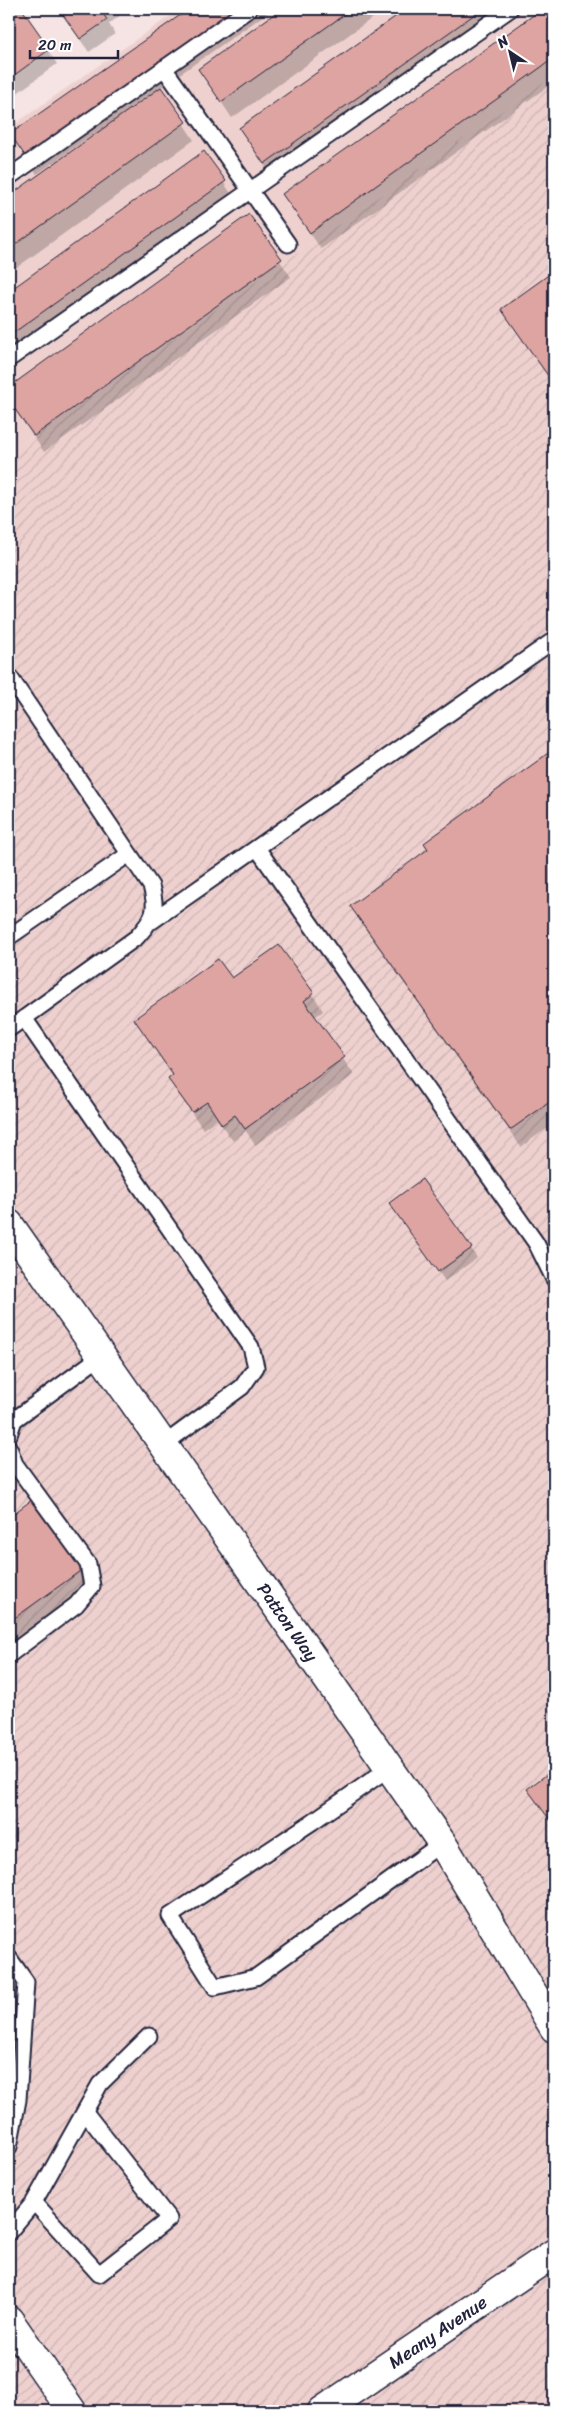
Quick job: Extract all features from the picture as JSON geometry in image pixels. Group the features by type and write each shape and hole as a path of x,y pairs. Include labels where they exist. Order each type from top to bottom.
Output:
{"street":[{"name":"Patton Way","path":"9,1224 442,1843 554,2028"},
{"name":"Meany Avenue","path":"322,2411 554,2253"},
{"path":"9,2320 72,2411"}],"lane":[{"path":"9,176 249,9"},
{"path":"9,359 510,9"},
{"path":"164,68 288,244"},
{"path":"9,1029 137,937 152,921 554,640"},
{"path":"9,676 151,886 155,902 152,921"},
{"path":"257,848 536,1243 554,1279"},
{"path":"9,937 129,854"},
{"path":"24,1018 251,1347 256,1367 242,1386 163,1445"},
{"path":"9,1435 14,1420 101,1356"},
{"path":"9,1448 15,1464 88,1564 92,1586 76,1606 9,1656"},
{"path":"389,1768 312,1822 170,1916 215,1987 256,1977 442,1843"},
{"path":"9,1958 26,1982 18,2100 9,2147"},
{"path":"9,2232 34,2202 100,2084 149,2036"},
{"path":"34,2202 100,2274 169,2219 85,2112"}],"shaded area":[{"path":"180,9 554,9 554,75 9,453 9,128"},
{"path":"554,75 554,2411 9,2411 9,453"}],"building":[{"path":"9,9 22,9 50,49 9,79"},
{"path":"59,9 102,9 107,20 80,39"},
{"path":"189,9 239,9 26,157 10,134"},
{"path":"281,9 352,9 221,102 198,69"},
{"path":"406,9 482,9 264,164 239,128"},
{"path":"542,9 554,26 554,58 310,233 282,194"},
{"path":"161,87 186,122 9,249 9,196"},
{"path":"204,151 226,181 9,336 9,291"},
{"path":"249,214 282,259 34,436 9,401 9,387"},
{"path":"554,271 554,378 551,380 501,309"},
{"path":"554,749 554,1099 510,1130 350,906 428,849 424,843"},
{"path":"279,945 314,993 304,1001 345,1057 245,1129 235,1115 222,1125 207,1102 192,1112 168,1079 173,1075 134,1019 218,959 232,978"},
{"path":"422,1179 472,1248 438,1272 389,1203"},
{"path":"33,1499 83,1569 9,1622 9,1517"},
{"path":"554,1769 554,1823 553,1824 527,1789"}]}
